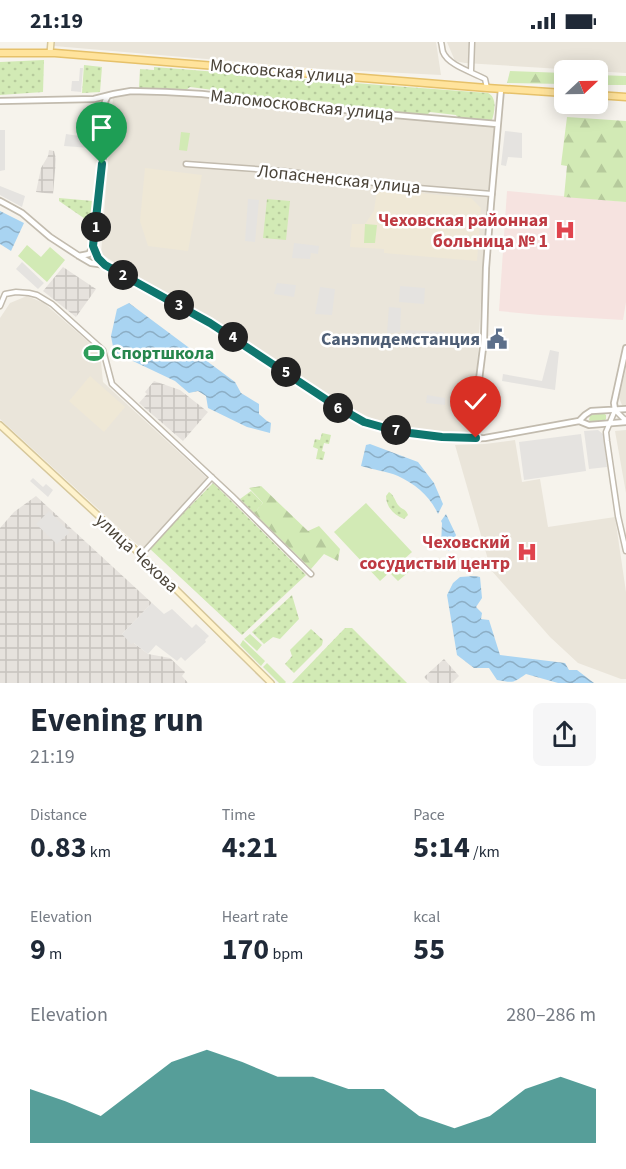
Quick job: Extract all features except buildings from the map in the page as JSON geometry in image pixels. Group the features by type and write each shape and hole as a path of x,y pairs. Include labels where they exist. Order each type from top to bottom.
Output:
{"main road":[{"path":"50,52 51,42"},
{"name":"Московская улица","path":"0,53 50,52 554,92"},
{"path":"608,96 626,97"},
{"name":"улица Чехова","path":"0,425 141,555 272,683"}],"street":[{"path":"441,42 443,53 453,64 485,79 487,88"},
{"path":"471,71 472,42"},
{"path":"476,438 477,396 484,340 486,268 501,89"},
{"name":"Маломосковская улица","path":"108,96 131,91 202,94 497,124"},
{"path":"0,101 94,99 108,96"},
{"path":"79,256 88,254 93,246 104,146 104,106 108,96"},
{"path":"94,99 104,106"},
{"name":"Лопасненская улица","path":"186,164 284,171 406,187 492,194"},
{"path":"0,201 22,213 50,237 79,256 91,263 105,265"},
{"path":"93,246 98,258 105,265 210,323 364,422 410,433 442,437 485,438 579,421 589,425 626,420"},
{"path":"0,306 5,294 16,292 37,295 52,304 103,350 112,384 311,574"},
{"path":"626,348 614,404 615,410 606,432 610,471 626,551"},
{"path":"579,421 591,411 626,409 623,416 626,420"},
{"path":"615,410 626,420"},
{"path":"141,555 212,477"}],"shaded area":[{"path":"54,42 436,42 441,75 322,69 54,46"},
{"path":"447,42 626,42 626,73 608,72 608,60 554,60 554,69 455,61"},
{"path":"80,68 83,68 81,92 71,91 72,81 79,81"},
{"path":"129,94 200,97 494,126 487,201 473,435 447,436 380,423 336,400 101,254 113,97"},
{"path":"0,130 5,130 5,170 0,171"},
{"path":"505,131 522,133 522,158 508,157 506,166 501,165"},
{"path":"66,134 92,138 91,148 64,146"},
{"path":"49,150 54,151 56,159 53,194 36,192 41,168"},
{"path":"145,168 202,175 188,251 148,246 140,221"},
{"path":"0,186 25,196 22,207 0,195"},
{"path":"377,189 471,198 481,208 477,261 384,253 384,249 350,247 352,224 365,224 374,211"},
{"name":"Чеховская районная больница № 1","path":"507,191 626,202 626,302 623,320 499,311"},
{"path":"248,199 259,200 255,242 245,241"},
{"path":"294,243 319,246 318,254 311,253 310,259 292,258"},
{"path":"22,262 44,283 38,289 16,269"},
{"path":"63,267 96,289 76,317 43,291"},
{"path":"277,283 296,285 294,297 274,294"},
{"path":"400,286 425,288 424,304 399,302"},
{"path":"320,287 335,289 332,315 315,314"},
{"path":"27,296 44,303 100,352 103,382 207,478 143,550 0,419 0,318 10,303"},
{"path":"389,307 401,308 400,332 387,334"},
{"path":"406,330 444,332 445,337 405,335"},
{"path":"550,350 559,352 555,390 502,381 503,374 542,381"},
{"path":"626,368 626,406 622,405 619,398"},
{"path":"90,376 125,407 104,432 69,401"},
{"path":"154,381 180,390 208,412 183,441 139,403"},
{"path":"427,395 445,398 445,405 426,403"},
{"path":"598,430 603,434 607,467 589,469 584,431"},
{"path":"626,430 626,493 615,431"},
{"path":"581,434 586,471 524,480 519,442"},
{"path":"515,440 522,482 540,479 548,527 615,517 626,592 626,679 578,663 550,637 491,570 455,445"},
{"path":"33,478 43,487 46,484 53,490 48,497 30,481"},
{"path":"36,496 152,603 122,634 148,654 170,658 185,672 182,676 188,683 0,683 0,528 14,512"},
{"path":"49,511 70,532 57,544 36,524"},
{"path":"152,603 164,614 172,609 192,628 196,624 209,636 206,642 185,661 181,657 177,661 156,645 148,654 134,643 131,644 122,634"},
{"path":"444,659 459,676 452,683 430,683 424,677"}],"green space":[{"path":"44,60 43,92 0,95 0,62"},
{"path":"84,65 102,67 100,92 82,93"},
{"path":"154,67 488,93 493,98 494,109 492,120 489,121 430,112 427,115 332,106 330,102 304,100 301,103 216,93 213,90 190,87 186,90 139,88 140,69 154,70"},
{"path":"510,71 554,73 554,84 507,83"},
{"path":"608,75 626,76 626,85 608,85"},
{"path":"567,117 626,121 626,202 564,197 567,166 561,165"},
{"path":"181,132 190,133 187,151 179,150"},
{"path":"59,198 93,201 91,223 59,201"},
{"path":"267,199 290,201 286,240 263,238"},
{"path":"365,224 377,225 375,243 364,243"},
{"path":"27,245 41,257 50,247 65,260 47,282 18,256"},
{"path":"603,413 606,419 603,422 592,423 589,420 590,415"},
{"path":"322,433 331,435 329,444 324,443 323,460 316,459 318,449 313,447 315,439 320,440"},
{"path":"213,483 306,575 242,635 149,548"},
{"path":"261,486 308,531 319,526 340,549 338,561 324,554 311,569 254,513 263,503 249,488"},
{"path":"251,491 263,503 254,513 240,499"},
{"path":"389,492 407,513 404,519 389,507 386,496"},
{"path":"366,503 412,552 380,581 334,532"},
{"path":"404,562 411,570 398,581 391,574"},
{"path":"292,595 299,619 280,639 273,637 264,644 252,632"},
{"path":"345,628 352,628 407,683 292,683"},
{"path":"311,629 323,640 322,645 294,673 285,664 292,656 290,650"},
{"path":"250,634 262,645 257,651 244,639"},
{"path":"243,640 265,661 261,666 240,645"},
{"path":"267,663 285,683 279,683 263,667"}],"water":[{"path":"0,211 24,223 11,251 0,244"},
{"path":"129,303 235,382 241,393 259,404 259,414 271,423 270,433 247,427 208,408 206,396 198,391 189,393 175,381 114,352 111,336 117,309"},
{"path":"370,444 418,462 434,483 443,504 438,514 426,496 410,483 394,474 361,466 366,445"},
{"path":"446,514 456,535 449,551 441,545 441,521"},
{"path":"460,577 480,577 482,598 476,607 482,613 481,619 489,620 500,655 565,663 569,670 577,670 594,683 558,683 526,674 513,682 497,680 489,668 474,668 457,655 447,595 453,583"}],"place":[{"name":"Чеховская районная больница № 1","path":"565,230"},
{"name":"Санэпидемстанция","path":"497,339"},
{"name":"Спортшкола","path":"94,353"},
{"name":"Чеховский сосудистый центр","path":"527,552"}],"route":[{"path":"102,164 93,246 98,258 105,265 210,323 364,422 410,433 462,439 476,438"}]}
